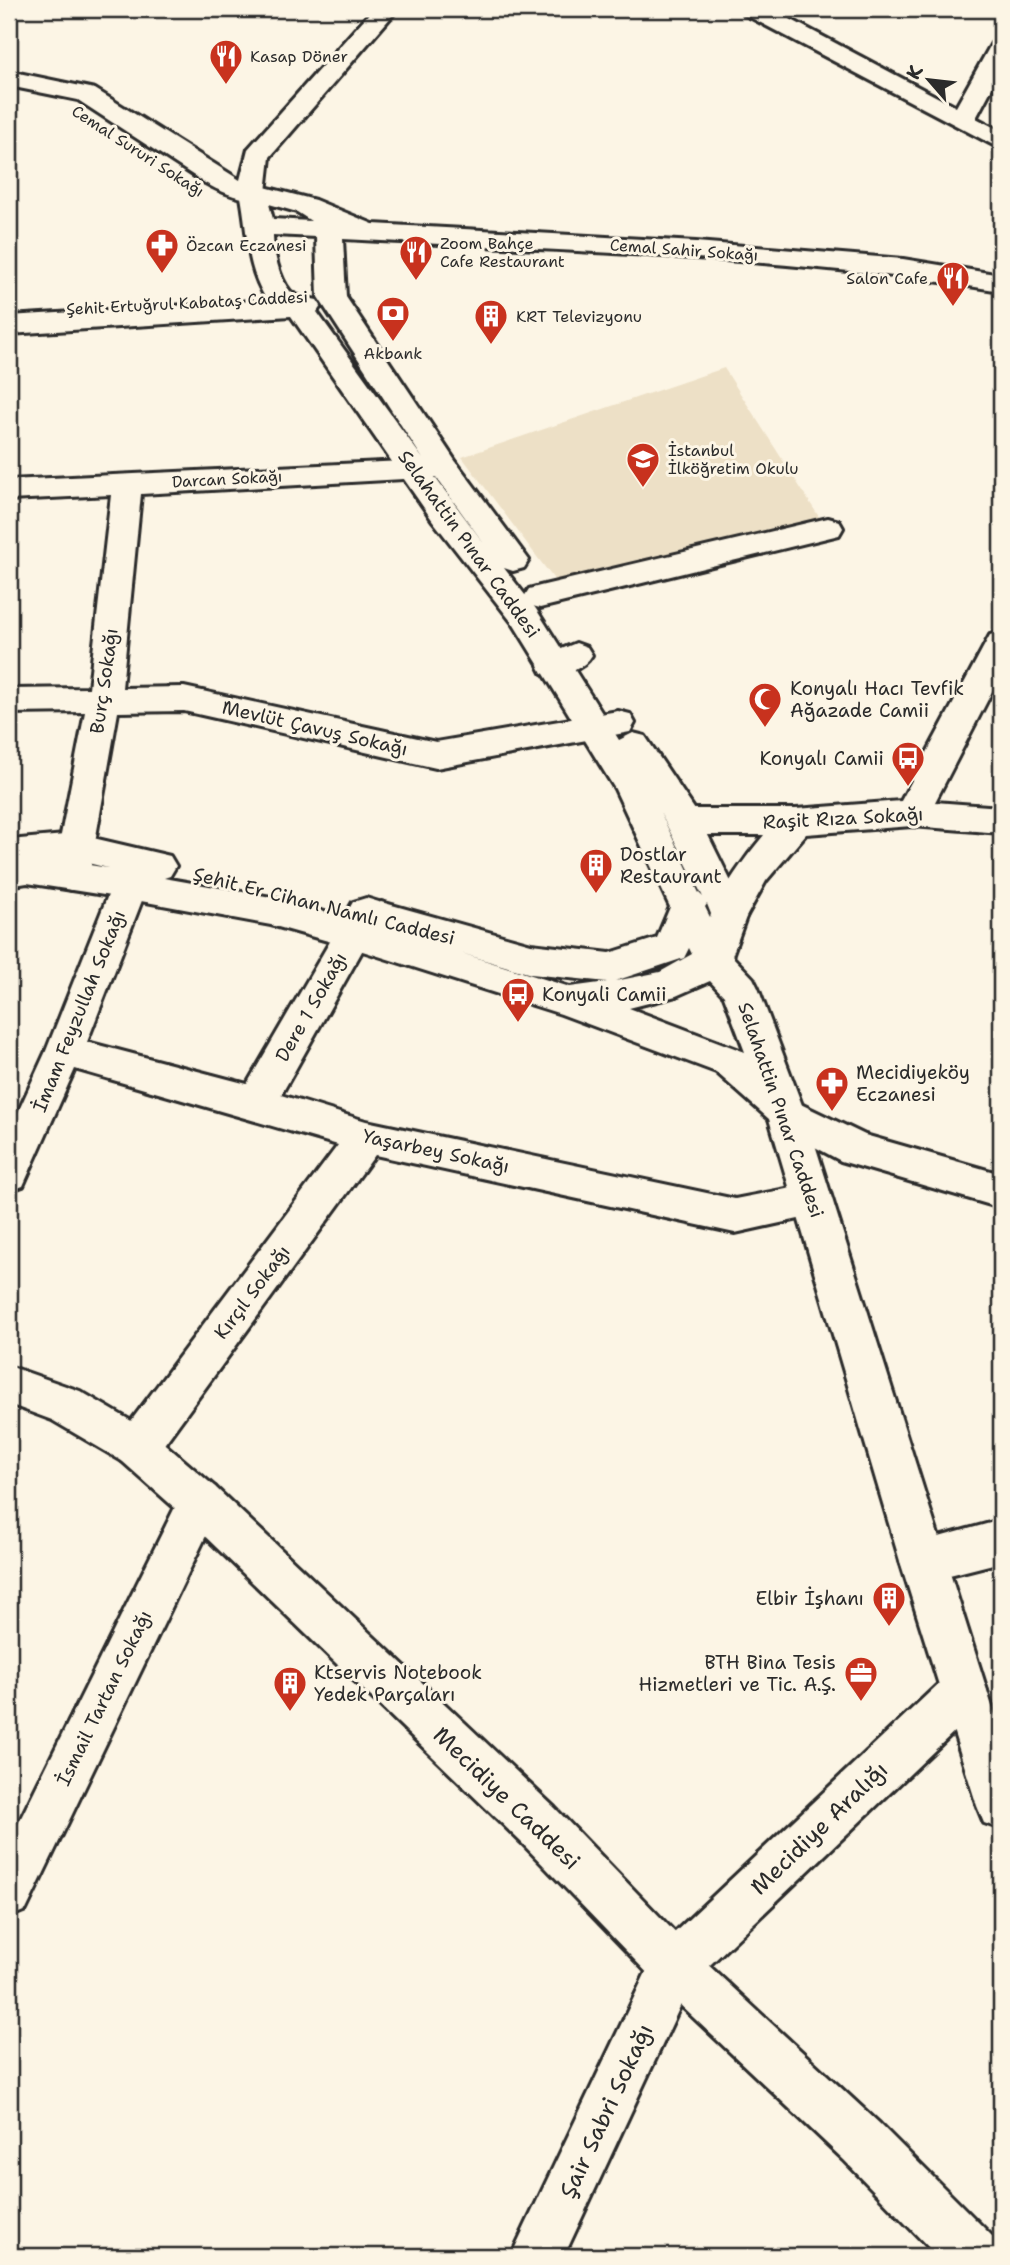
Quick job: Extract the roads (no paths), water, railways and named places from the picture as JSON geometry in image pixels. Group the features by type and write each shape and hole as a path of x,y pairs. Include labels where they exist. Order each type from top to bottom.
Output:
{"street":[{"path":"223,164 365,9"},
{"path":"253,192 253,171 257,155 386,9"},
{"path":"753,9 1001,141"},
{"path":"962,120 1001,48"},
{"name":"Cemal Sururi Sokağı","path":"14,68 176,154 223,164"},
{"name":"Cemal Sururi Sokağı","path":"9,92 75,99 223,164 261,226"},
{"name":"Cemal Sururi Sokağı","path":"223,164 229,186 253,192 327,233"},
{"name":"Selahattin Pınar Caddesi","path":"253,192 261,226 259,238 263,261 289,302 429,470 541,597 592,728 630,785 689,904 712,958 740,988 786,1112 922,1561 1001,1806"},
{"path":"261,226 327,233 339,245 366,231"},
{"name":"Cemal Sahir Sokağı","path":"327,233 366,231 710,251 903,267 1001,284"},
{"path":"327,233 332,297"},
{"name":"Selahattin Pınar Caddesi","path":"332,297 429,470 525,617 565,660"},
{"name":"Şehit Ertuğrul Kabataş Caddesi","path":"9,325 332,297"},
{"name":"Şehit Ertuğrul Kabataş Caddesi","path":"9,313 289,302"},
{"name":"Darcan Sokağı","path":"9,490 429,470"},
{"name":"Burç Sokağı","path":"73,862 104,700 127,484"},
{"path":"541,597 828,528"},
{"path":"912,813 1001,643"},
{"name":"Mevlüt Çavuş Sokağı","path":"9,701 184,698 436,755 592,728"},
{"name":"Selahattin Pınar Caddesi","path":"592,728 685,822 729,914"},
{"name":"Raşit Rıza Sokağı","path":"685,822 796,822 912,813 1001,820"},
{"path":"712,958 729,914 754,871 796,822"},
{"name":"Şehit Er Cihan Namlı Caddesi","path":"9,853 73,862 531,959 610,968 671,948 689,904"},
{"name":"Şehit Er Cihan Namlı Caddesi","path":"9,872 73,862 130,885 271,911 359,923 729,1061 786,1112 855,1149 1001,1191"},
{"name":"İmam Feyzullah Sokağı","path":"9,1174 65,1051 130,885"},
{"name":"Dere 1 Sokağı","path":"256,1103 359,923"},
{"name":"Şehit Er Cihan Namlı Caddesi","path":"570,1002 635,993 695,972 712,958"},
{"name":"Yaşarbey Sokağı","path":"65,1051 256,1103 366,1137 735,1216 812,1201"},
{"name":"Kırçıl Sokağı","path":"137,1447 366,1137"},
{"name":"Mecidiye Caddesi","path":"9,1385 65,1405 137,1447 200,1502 538,1825 674,1966 862,2143 974,2256"},
{"name":"İsmail Tartan Sokağı","path":"9,1893 200,1502"},
{"path":"922,1561 1001,1541"},
{"name":"Mecidiye Aralığı","path":"674,1966 964,1691"},
{"name":"Şair Sabri Sokağı","path":"537,2256 674,1966"}],"place":[{"name":"Kasap Döner","path":"226,86"},
{"name":"Özcan Eczanesi","path":"162,275"},
{"name":"Zoom Bahçe Cafe Restaurant","path":"416,282"},
{"name":"Salon Cafe","path":"953,308"},
{"name":"Akbank","path":"393,343"},
{"name":"KRT Televizyonu","path":"491,346"},
{"name":"İstanbul İlköğretim Okulu","path":"643,489"},
{"name":"Konyalı Hacı Tevfik Ağazade Camii","path":"765,729"},
{"name":"Konyalı Camii","path":"908,788"},
{"name":"Dostlar Restaurant","path":"596,895"},
{"name":"Konyali Camii","path":"518,1024"},
{"name":"Mecidiyeköy Eczanesi","path":"832,1113"},
{"name":"Elbir İşhanı","path":"889,1628"},
{"name":"BTH Bina Tesis Hizmetleri ve Tic. A.Ş.","path":"861,1703"},
{"name":"Ktservis Notebook Yedek Parçaları","path":"290,1713"}]}
